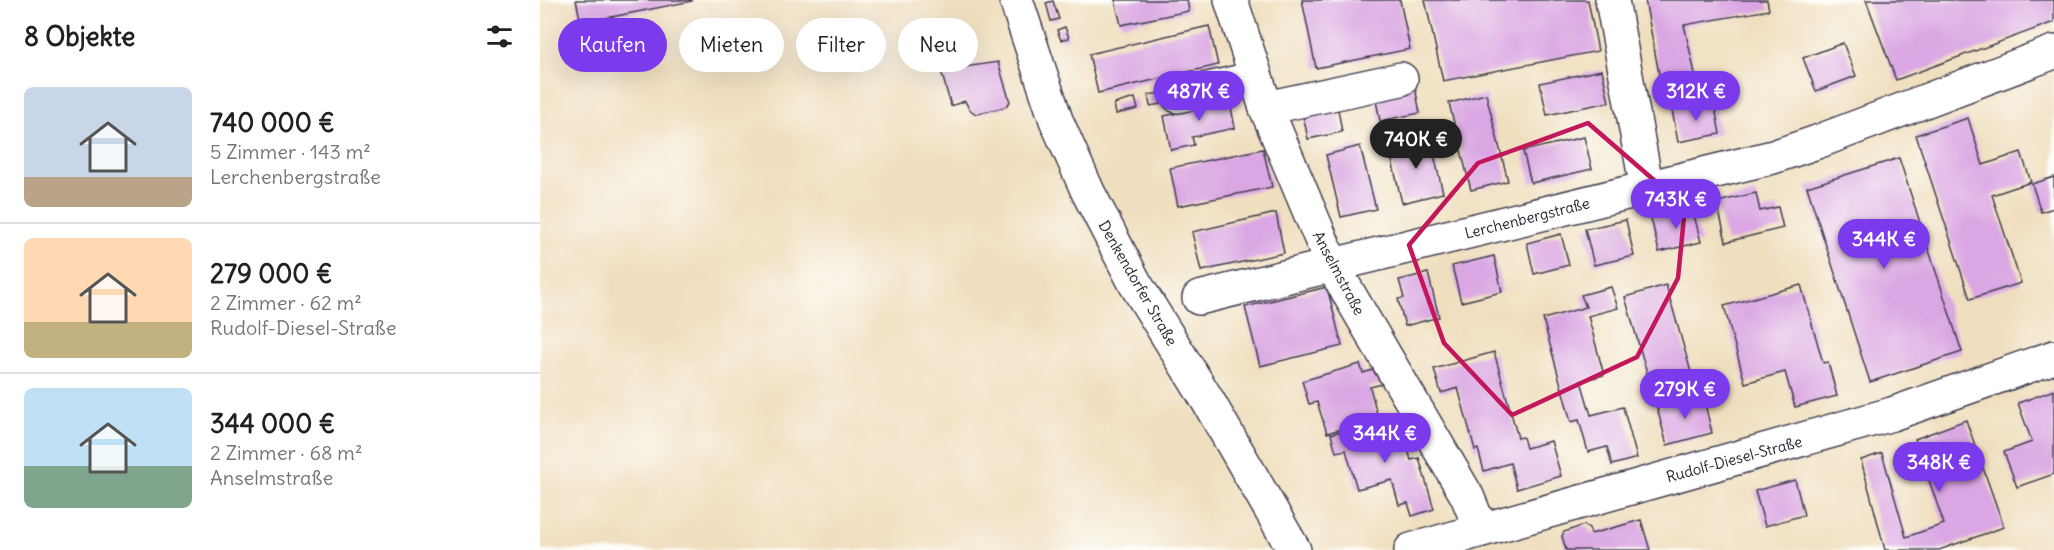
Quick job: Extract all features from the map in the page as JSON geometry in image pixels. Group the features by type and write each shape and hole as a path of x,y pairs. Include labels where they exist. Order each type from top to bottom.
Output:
{"street":[{"name":"Denkendorfer Straße","path":"1016,0 1056,120 1088,192 1135,283 1203,393 1294,550"},
{"name":"Anselmstraße","path":"1231,0 1266,108 1332,265 1467,496 1480,530"},
{"path":"1612,0 1647,189"},
{"name":"Lerchenbergstraße","path":"1199,298 1736,167 1796,150 2054,52"},
{"path":"1178,96 1256,78"},
{"path":"1266,108 1401,79"},
{"name":"Rudolf-Diesel-Straße","path":"1411,550 1892,414 2054,357"}],"highlighted area":[{"path":"1588,123 1685,207 1678,278 1637,357 1512,415 1444,343 1409,245 1478,163"}],"building":[{"path":"576,0 692,0 606,18 580,18"},
{"path":"1115,0 1187,0 1189,11 1121,25"},
{"path":"1302,0 1400,0 1410,49 1316,68"},
{"path":"1425,0 1588,0 1598,51 1443,81"},
{"path":"1645,0 1767,0 1769,10 1684,25 1697,82 1662,90"},
{"path":"1866,0 2054,0 2054,22 1896,80"},
{"path":"1053,1 1059,19 1051,21 1046,3"},
{"path":"1209,26 1218,65 1098,93 1089,54"},
{"path":"1065,27 1069,38 1061,40 1057,30"},
{"path":"1843,43 1856,76 1816,91 1803,58"},
{"path":"998,62 1010,102 1005,107 976,114 969,109 965,101 951,106 941,72 978,72 978,65"},
{"path":"1602,70 1609,102 1547,115 1540,83"},
{"path":"1414,82 1420,113 1380,121 1374,90"},
{"path":"1171,91 1173,102 1150,106 1148,95"},
{"path":"1486,94 1508,181 1471,190 1449,103"},
{"path":"1229,97 1235,128 1192,137 1194,145 1171,150 1164,116 1187,111 1186,107"},
{"path":"1135,98 1138,109 1116,114 1114,104"},
{"path":"1336,98 1342,132 1308,139 1301,105"},
{"path":"1714,102 1720,134 1678,142 1672,110"},
{"path":"1968,118 1983,165 2021,152 2031,182 1992,195 2021,283 1970,299 1916,135"},
{"path":"1584,137 1592,169 1531,183 1523,151"},
{"path":"1430,138 1443,193 1402,203 1389,148"},
{"path":"1360,146 1376,209 1341,217 1326,155"},
{"path":"1263,149 1272,187 1178,206 1170,168"},
{"path":"1899,158 1962,352 1870,382 1807,187"},
{"path":"2054,177 2054,208 2041,212 2032,184"},
{"path":"1756,193 1760,211 1778,207 1783,228 1726,242 1717,202"},
{"path":"1692,208 1701,242 1659,252 1651,218"},
{"path":"1276,213 1284,253 1201,271 1192,232"},
{"path":"1626,220 1634,256 1594,265 1585,229"},
{"path":"1561,234 1569,265 1534,274 1527,243"},
{"path":"1494,256 1502,292 1461,302 1452,266"},
{"path":"1428,273 1439,317 1405,326 1398,299 1404,298 1399,280"},
{"path":"1666,285 1695,386 1654,397 1625,297"},
{"path":"1801,285 1823,363 1828,362 1837,396 1795,407 1785,372 1745,383 1724,306"},
{"path":"1327,287 1342,346 1260,366 1245,307"},
{"path":"1611,287 1618,308 1588,316 1604,375 1581,381 1591,415 1623,407 1637,458 1612,465 1607,447 1588,452 1579,420 1571,422 1543,319 1586,307 1581,295"},
{"path":"1494,352 1518,438 1523,437 1526,448 1551,441 1561,476 1517,489 1510,463 1484,471 1478,449 1475,450 1458,388 1441,393 1434,369"},
{"path":"1360,364 1363,373 1373,370 1382,384 1370,387 1378,418 1327,433 1317,402 1309,404 1302,381"},
{"path":"2054,390 2054,474 2017,487 2004,452 2032,442 2018,403"},
{"path":"1703,396 1712,433 1667,445 1657,408"},
{"path":"1383,419 1388,438 1403,433 1411,460 1419,458 1434,509 1412,516 1408,503 1399,505 1392,480 1357,489 1346,450 1336,452 1331,434"},
{"path":"1966,420 2004,527 1939,550 1885,550 1861,460 1882,453 1906,537 1944,524 1915,439"},
{"path":"1795,480 1804,515 1765,526 1755,491"},
{"path":"1641,520 1650,550 1566,550 1562,536 1564,532 1584,525 1589,528 1591,534"}]}
